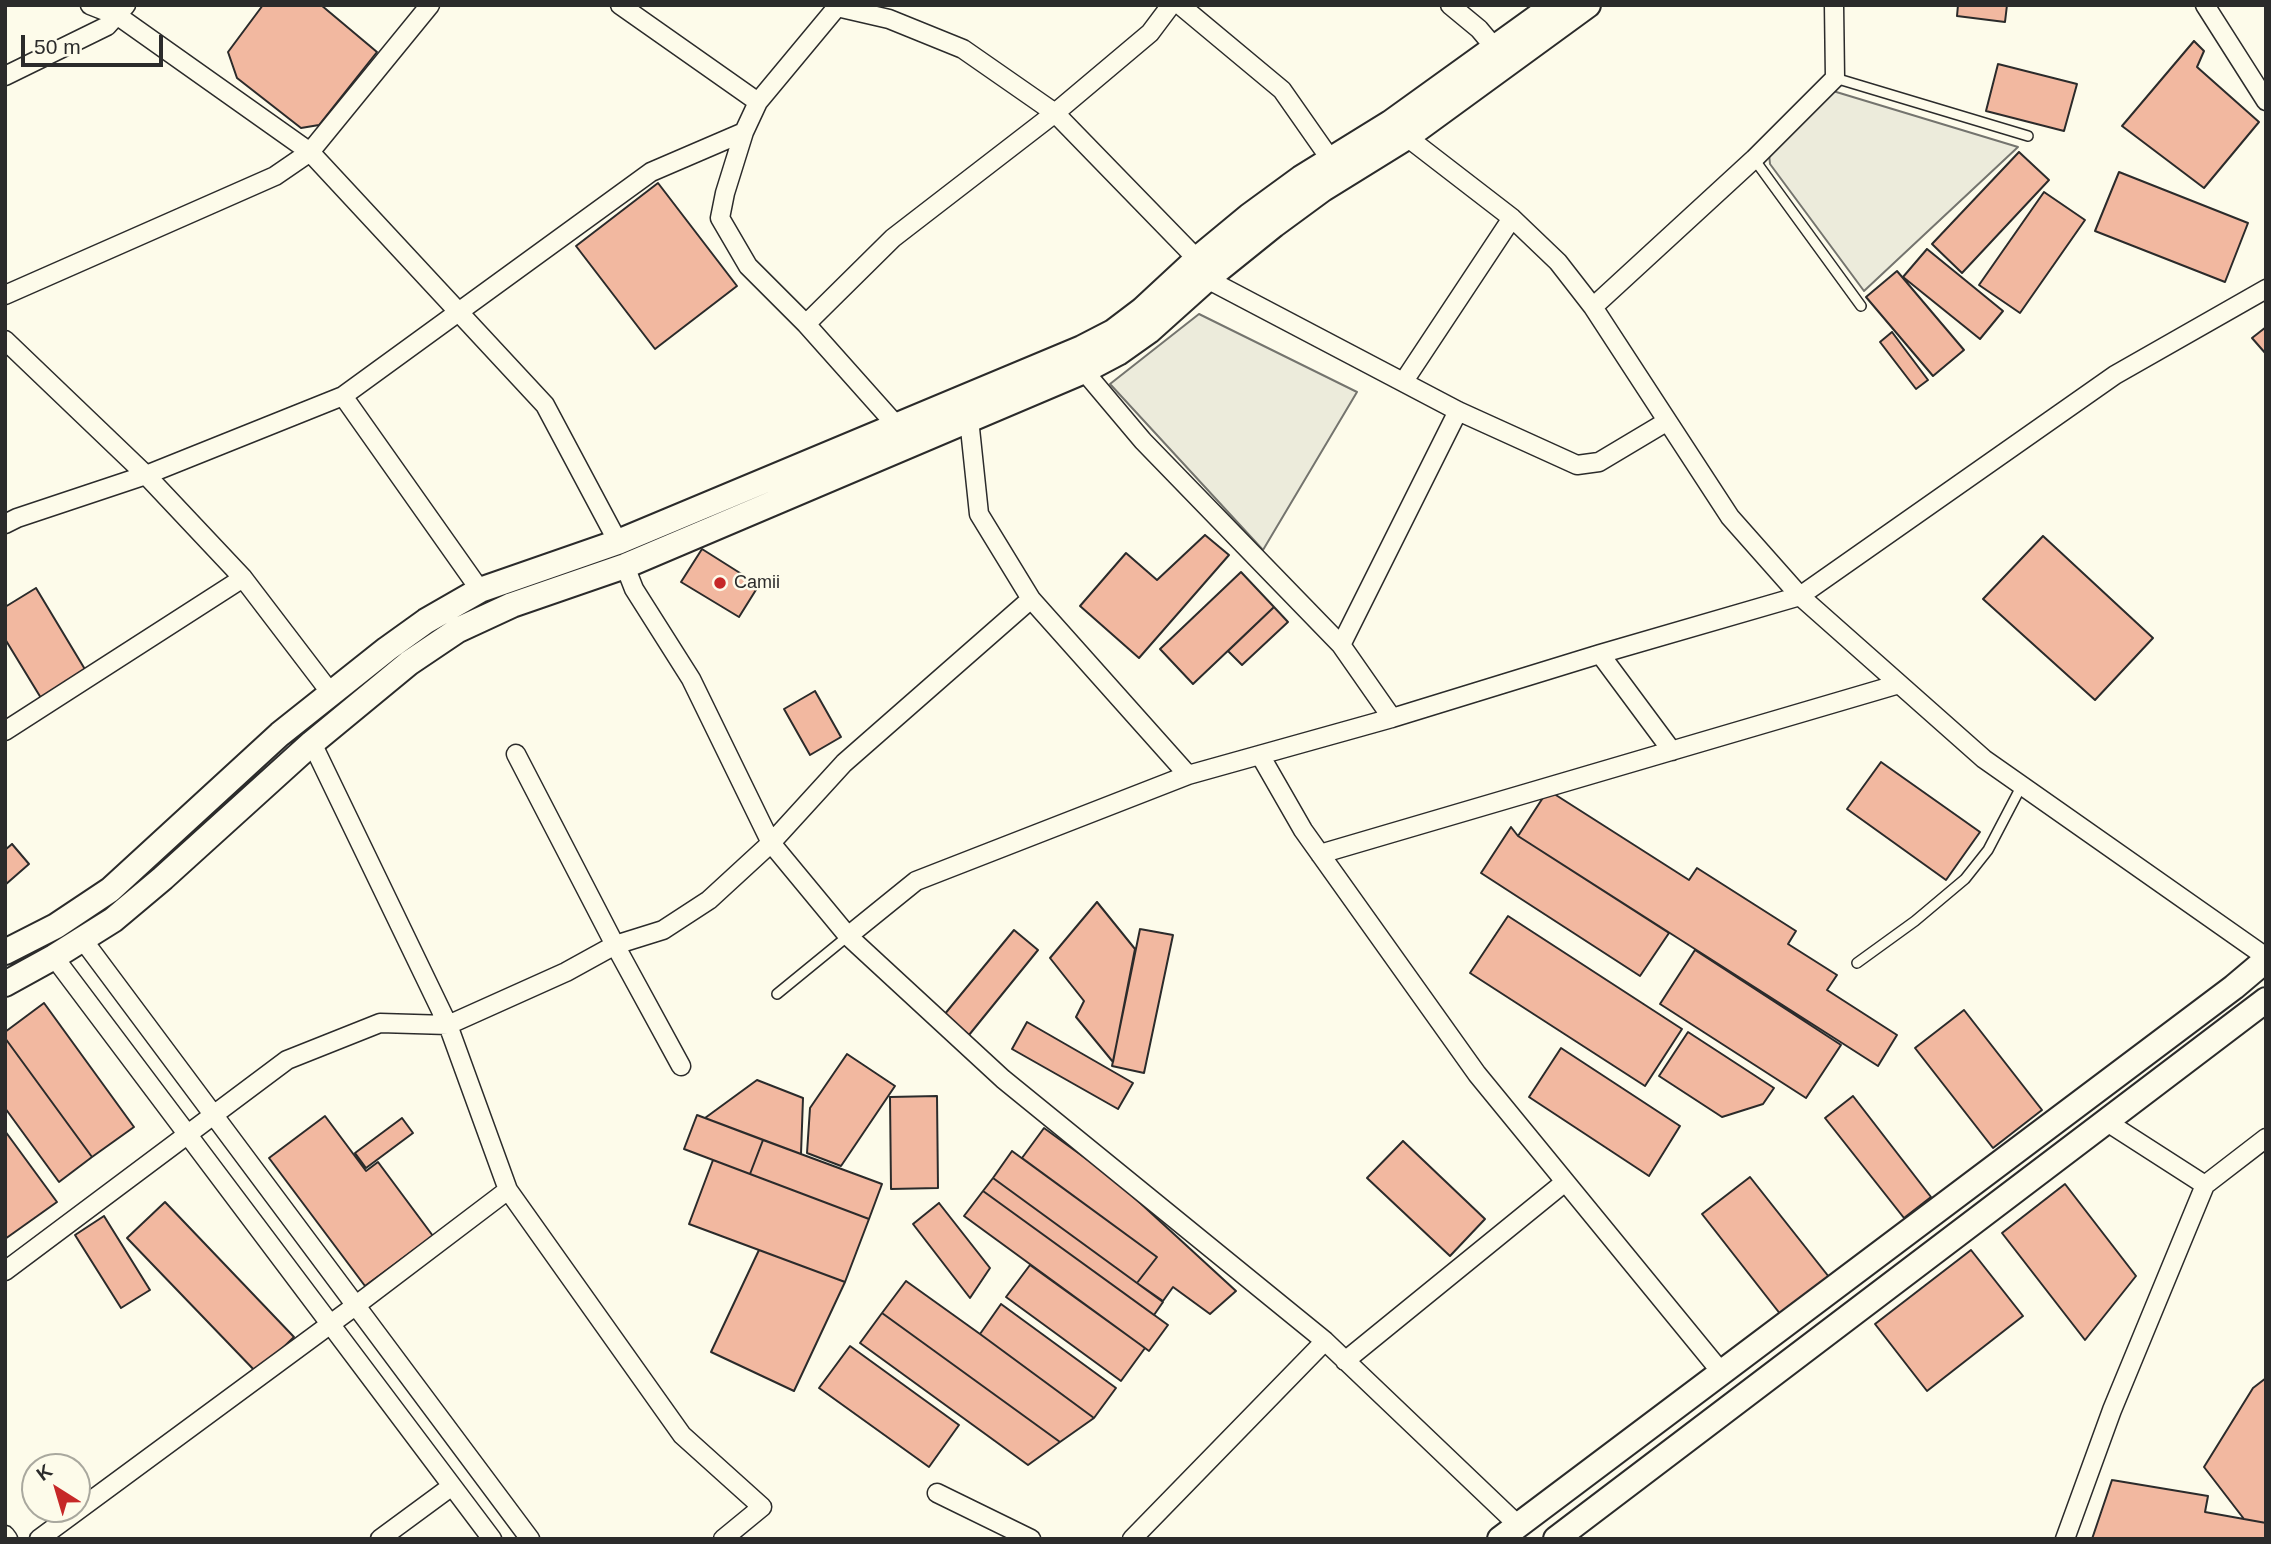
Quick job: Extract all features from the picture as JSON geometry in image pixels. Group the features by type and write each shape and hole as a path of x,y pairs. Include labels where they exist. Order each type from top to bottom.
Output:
{"street":[{"path":"90,5 122,11 310,152 545,405 622,554 634,589 691,679 771,843 848,936 1003,1079 1325,1341 1515,1534 1722,1373 2234,988 2266,958 1984,759 1800,596 1730,517 1593,307 1558,262 1512,218 1399,130"},
{"path":"5,295 275,176 310,152 430,5"},
{"path":"620,5 758,102"},
{"path":"806,324 893,238 1055,113 1150,33 1171,5"},
{"path":"1180,5 1282,90 1331,160"},
{"path":"1450,5 1479,29 1495,48"},
{"path":"5,984 113,920 312,743 409,663 458,630 896,425 1064,358 1113,332 1202,269 1241,250 1399,130 1495,48 1554,5"},
{"path":"5,952 56,926 110,890 280,734 330,692 426,621 480,590 622,554 969,419 1084,371 1118,353 1149,331 1259,208 1331,160 1399,130 1588,5"},
{"path":"1593,307 1754,159 1835,78 1834,5"},
{"path":"2205,5 2266,101"},
{"path":"896,425 806,324 748,266 720,218 744,132 758,102 838,6 889,19 963,49 1055,113 1202,269 1458,411 1577,465 1599,462 1666,422"},
{"path":"5,76 107,26 122,11"},
{"path":"5,524 146,475 343,396 650,172 744,132"},
{"path":"1404,381 1512,218"},
{"path":"848,936 916,881 1188,775 1392,718 1800,596 2115,375 2266,289"},
{"path":"5,340 146,475 243,578 330,692"},
{"path":"1084,371 1143,441 1341,645 1392,718"},
{"path":"343,396 480,590"},
{"path":"1341,645 1458,411"},
{"path":"969,419 979,514 1031,599 1188,775"},
{"path":"5,731 243,578"},
{"path":"5,1271 287,1060 380,1023 448,1025 566,972 615,945 663,930 697,908 771,843 844,763 1031,599"},
{"path":"1600,654 1672,751"},
{"path":"1320,854 1899,684"},
{"path":"312,743 448,1025 508,1190 682,1434 762,1507 723,1539"},
{"path":"516,754 681,1066"},
{"path":"1260,755 1303,831 1477,1073 1722,1373"},
{"path":"82,940 530,1539"},
{"path":"54,957 492,1539"},
{"path":"1556,1539 2266,1000"},
{"path":"2107,1122 2205,1185"},
{"path":"2064,1539 2112,1410 2205,1185 2266,1138"},
{"path":"1345,1361 1565,1182"},
{"path":"39,1539 508,1190"},
{"path":"1132,1539 1325,1341"},
{"path":"380,1539 452,1486"},
{"path":"937,1493 1031,1539"}],"lane":[{"path":"1835,78 2028,136"},
{"path":"1754,159 1861,306"},
{"path":"1857,963 1915,921 1965,879 1988,850 2022,785"},
{"path":"778,994 848,936"}],"shaded area":[{"path":"1833,91 2018,147 1864,291 1770,164 1769,154"},
{"path":"1199,314 1357,392 1263,550 1110,384"}],"building":[{"path":"263,5 321,5 377,52 319,125 301,128 237,78 228,52"},
{"path":"1958,5 2007,5 2005,22 1957,16"},
{"path":"2194,41 2204,51 2197,67 2259,122 2204,188 2122,126"},
{"path":"1998,64 2077,84 2064,131 1986,111"},
{"path":"2019,152 2049,180 1962,273 1932,244"},
{"path":"2119,172 2248,223 2225,282 2095,231"},
{"path":"658,183 737,286 655,349 576,246"},
{"path":"2044,192 2085,220 2020,313 1979,285"},
{"path":"1927,249 2003,311 1980,339 1903,277"},
{"path":"1897,271 1964,350 1933,376 1866,297"},
{"path":"2266,327 2266,354 2252,338"},
{"path":"1892,332 1928,380 1916,389 1880,342"},
{"path":"1205,535 1229,555 1139,658 1080,606 1126,553 1157,580"},
{"path":"2043,536 2153,638 2095,700 1983,599"},
{"name":"Camii","path":"702,549 759,585 739,617 681,582"},
{"path":"1241,572 1274,607 1193,684 1160,649"},
{"path":"36,588 86,671 41,698 5,639 5,607"},
{"path":"1274,607 1288,622 1242,665 1228,651"},
{"path":"815,691 841,737 810,755 784,709"},
{"path":"1881,762 1980,832 1946,880 1847,809"},
{"path":"1548,790 1689,880 1697,868 1796,931 1788,944 1837,975 1827,990 1897,1035 1878,1066 1518,836"},
{"path":"1511,827 1518,836 1669,933 1640,976 1481,873"},
{"path":"12,844 29,864 5,885 5,850"},
{"path":"1097,902 1135,949 1113,1062 1076,1017 1084,1001 1050,958"},
{"path":"1508,916 1682,1029 1645,1086 1470,973"},
{"path":"1140,929 1173,935 1144,1073 1112,1066"},
{"path":"1014,930 1038,950 969,1035 944,1015"},
{"path":"1695,950 1841,1045 1806,1098 1660,1004"},
{"path":"44,1003 134,1127 92,1157 5,1038 5,1032"},
{"path":"1964,1010 2042,1110 1993,1148 1915,1048"},
{"path":"1027,1022 1133,1083 1118,1109 1012,1049"},
{"path":"1688,1032 1774,1088 1763,1104 1722,1117 1659,1076"},
{"path":"5,1038 92,1157 59,1182 5,1108"},
{"path":"1561,1048 1680,1126 1649,1176 1529,1097"},
{"path":"847,1054 895,1086 841,1166 807,1153 810,1108"},
{"path":"757,1080 803,1098 801,1154 705,1118"},
{"path":"937,1096 938,1188 891,1189 890,1097"},
{"path":"1853,1096 1931,1197 1904,1218 1825,1118"},
{"path":"697,1115 763,1140 750,1174 684,1149"},
{"path":"325,1116 366,1171 378,1162 433,1236 365,1286 269,1158"},
{"path":"402,1118 413,1133 366,1168 355,1153"},
{"path":"1044,1128 1114,1179 1236,1291 1210,1314 1173,1287 1163,1301 1137,1283 1157,1257 1022,1158"},
{"path":"5,1131 57,1202 5,1239"},
{"path":"763,1140 882,1184 869,1219 750,1174"},
{"path":"1403,1141 1485,1219 1450,1256 1367,1178"},
{"path":"1012,1151 1157,1257 1137,1283 993,1178"},
{"path":"713,1160 869,1219 845,1282 689,1224"},
{"path":"1750,1177 1829,1277 1781,1315 1702,1214"},
{"path":"993,1178 1163,1302 1154,1315 983,1191"},
{"path":"2065,1184 2136,1276 2085,1340 2002,1233"},
{"path":"983,1191 1168,1325 1149,1351 964,1216"},
{"path":"165,1202 294,1337 257,1373 127,1238"},
{"path":"939,1203 990,1268 970,1298 913,1224"},
{"path":"104,1216 150,1290 121,1308 75,1235"},
{"path":"759,1250 845,1282 794,1391 711,1352"},
{"path":"1971,1250 2023,1316 1927,1391 1875,1324"},
{"path":"1030,1265 1145,1348 1121,1381 1006,1297"},
{"path":"906,1281 1094,1418 1060,1442 882,1313"},
{"path":"1001,1304 1116,1388 1094,1418 980,1334"},
{"path":"882,1313 1060,1442 1028,1465 860,1343"},
{"path":"850,1346 959,1425 929,1467 819,1388"},
{"path":"2266,1378 2266,1523 2244,1519 2204,1467 2253,1388"},
{"path":"2112,1480 2208,1496 2205,1512 2266,1523 2266,1539 2092,1539"}],"place":[{"name":"Camii","path":"720,583"}]}
